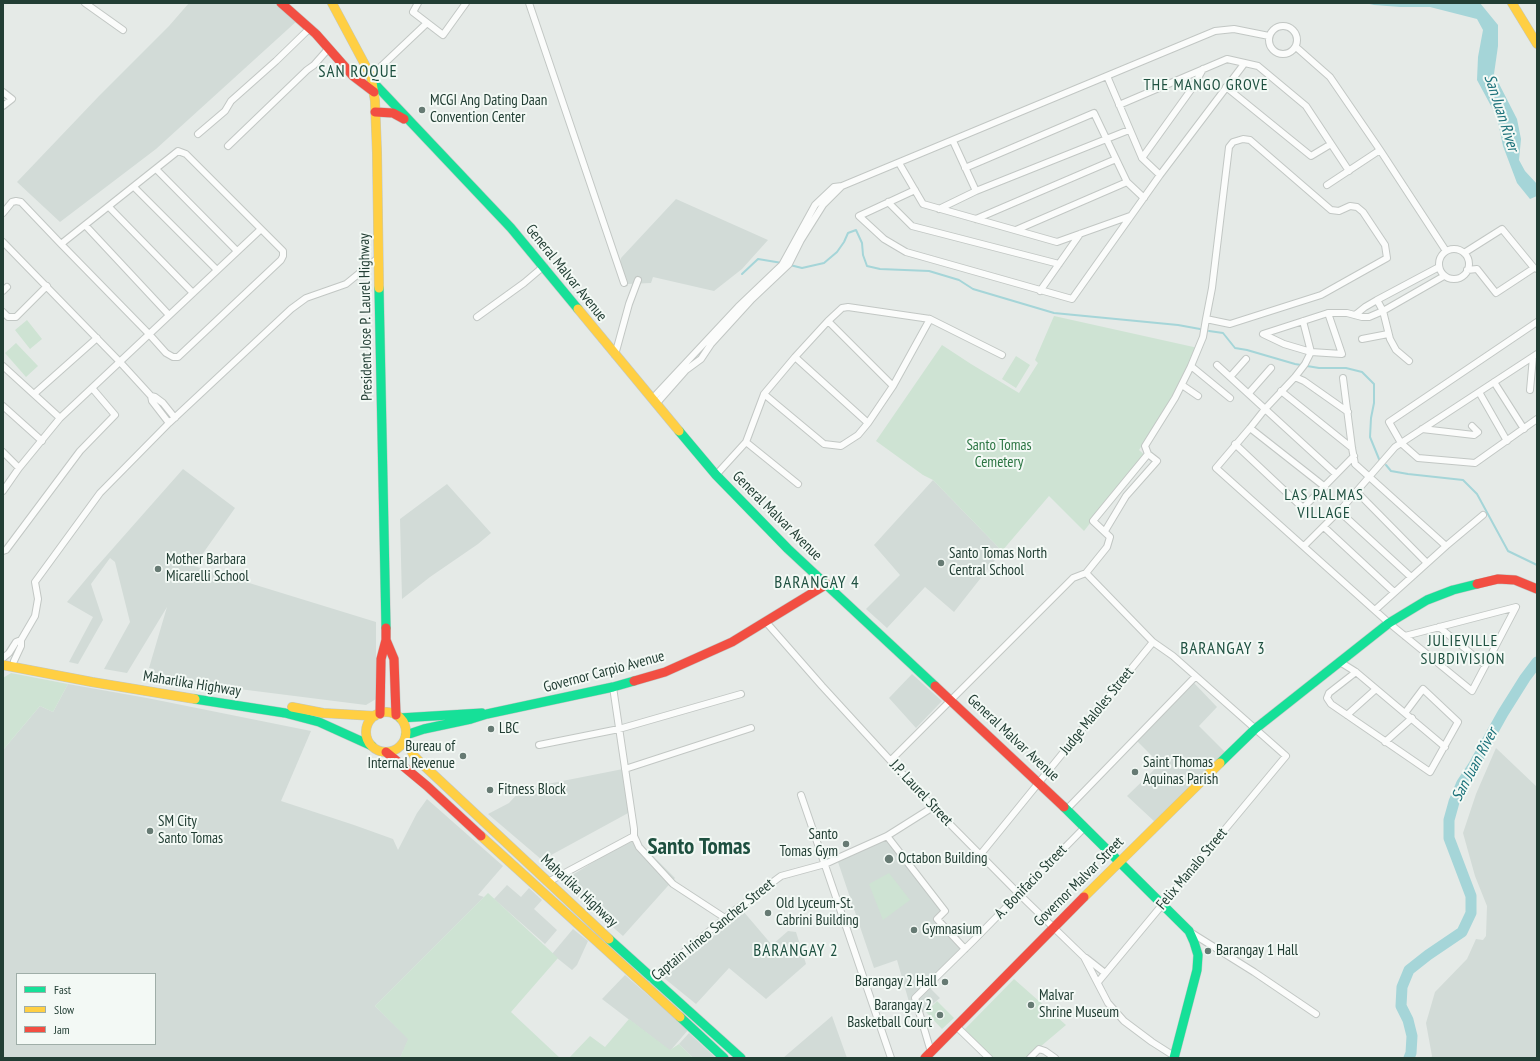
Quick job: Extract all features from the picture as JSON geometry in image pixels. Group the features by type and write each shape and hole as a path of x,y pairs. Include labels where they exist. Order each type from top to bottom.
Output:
{"main road":[{"path":"281,3 310,28 353,76 374,92"},
{"name":"President Jose P. Laurel Highway","path":"332,3 371,79 374,92 377,153 386,640 381,659 377,715"},
{"path":"1512,3 1537,44"},
{"name":"General Malvar Avenue","path":"371,79 511,228 544,266 654,402 716,474 788,549 1039,782 1188,931 1194,942 1198,955 1197,970 1174,1057"},
{"path":"375,112 393,114 410,121"},
{"name":"Governor Malvar Street","path":"928,1055 1118,862 1255,729 1389,623 1427,600 1453,590 1479,583 1498,579 1515,580 1537,589"},
{"name":"Governor Carpio Avenue","path":"405,737 424,729 613,687 665,672 732,642 827,584"},
{"name":"President Jose P. Laurel Highway","path":"386,640 394,659 398,717"},
{"name":"Maharlika Highway","path":"3,658 13,664 286,713 352,735 372,746"},
{"path":"3,672 13,664"},
{"name":"Maharlika Highway","path":"13,664 323,713 377,715"},
{"path":"388,713 398,717 405,727 405,737 398,748 386,752 378,750 372,746 367,739 366,732 369,722 377,715 388,713"},
{"name":"Governor Carpio Avenue","path":"398,717 470,713 487,714"},
{"name":"Maharlika Highway","path":"405,737 414,756 419,761 548,882 741,1058"},
{"name":"Maharlika Highway","path":"386,752 432,790 724,1058"}],"street":[{"path":"85,3 123,30"},
{"path":"418,3 413,12 443,35 466,3"},
{"path":"529,3 624,283"},
{"path":"371,79 427,23"},
{"path":"1286,26 1295,32 1298,42 1296,47 1292,52 1286,54 1275,52 1269,42 1269,36 1276,28 1286,26"},
{"path":"198,134 224,111 231,101 310,28"},
{"path":"654,402 686,370 701,359 711,344 752,298 789,264 801,240 822,205 842,186 1215,31 1234,29 1269,36"},
{"path":"1296,47 1330,77 1446,251"},
{"path":"228,146 314,65 329,48"},
{"path":"1119,105 1227,59 1258,66 1306,106 1349,170"},
{"path":"915,190 859,216 884,239 906,252 1072,299 1160,175 1244,64"},
{"path":"1142,158 1193,87 1203,69"},
{"path":"1107,76 1142,158 1160,175"},
{"path":"1226,88 1311,156 1331,144"},
{"path":"3,92 12,98 3,106"},
{"path":"965,168 1094,113 1126,182 1144,198"},
{"path":"939,209 976,190 1129,130"},
{"path":"1104,531 1126,496 1157,461 1148,454 1144,446 1175,398 1203,337 1206,319 1212,288 1229,147 1233,142 1243,139 1250,140 1331,210 1339,211 1350,206 1358,207 1386,245 1387,258 1321,295 1230,324 1206,319"},
{"path":"953,141 976,190"},
{"path":"1327,184 1380,150"},
{"path":"3,213 12,202 21,202 61,244 149,334 166,353 173,357 178,357 276,266 281,260 283,251 181,151 178,151 61,244"},
{"path":"976,219 1116,159"},
{"path":"899,163 923,204 1057,242 1130,216"},
{"path":"156,169 238,251"},
{"path":"1016,230 1126,182"},
{"path":"134,187 217,270"},
{"path":"888,202 912,226 1059,264"},
{"path":"109,207 193,293"},
{"path":"85,225 169,315"},
{"path":"1464,253 1502,229 1535,268 1496,293 1477,269 1467,270"},
{"path":"4,488 60,418 260,230"},
{"path":"1040,291 1080,234"},
{"path":"1065,239 1070,249"},
{"path":"3,242 120,361 151,396 152,401 170,423"},
{"path":"1452,249 1457,249 1464,253 1468,262 1467,270 1461,277 1456,279 1444,276 1439,267 1439,259 1446,251 1452,249"},
{"path":"13,664 21,646 21,640 35,616 38,599 35,582 100,493 175,418 291,309 306,298 346,284 378,258"},
{"path":"477,317 524,283 544,266"},
{"path":"1356,315 1365,307 1377,300 1439,267"},
{"path":"1328,313 1342,354 1311,352 1284,344 1263,334 1328,313 1347,313 1369,317 1383,311 1444,276"},
{"path":"615,355 629,304 638,280"},
{"path":"3,312 8,317 16,317 46,286"},
{"path":"1377,300 1383,311 1388,334 1396,350 1408,361"},
{"path":"716,474 746,442 764,394 795,357 842,308 848,307 930,319 1002,355"},
{"path":"764,394 824,444 841,446 858,435 868,423 893,386 930,319"},
{"path":"828,321 893,386"},
{"path":"1303,321 1311,352 1303,366 1295,377 1265,408 1216,468 1389,623 1472,691 1516,607 1405,636"},
{"path":"1537,322 1389,422 1401,443 1418,458 1475,463 1537,419"},
{"path":"1362,339 1388,334"},
{"path":"34,394 97,338"},
{"path":"1304,546 1339,512 1394,447 1535,355"},
{"path":"1530,390 1535,355"},
{"path":"795,357 868,423"},
{"path":"1230,377 1246,359"},
{"path":"1216,365 1249,393 1336,474"},
{"path":"1191,366 1230,398"},
{"path":"1249,393 1271,368"},
{"path":"4,370 34,394 60,418"},
{"path":"1295,377 1304,381 1348,412"},
{"path":"1343,378 1352,448 1356,464 1369,478 1446,546"},
{"path":"1494,382 1524,428"},
{"path":"1182,385 1198,396"},
{"path":"3,550 6,550 11,544 80,451 115,415 92,388"},
{"path":"1281,391 1352,448"},
{"path":"1479,392 1507,441"},
{"path":"151,396 163,403 175,418"},
{"path":"3,406 42,440"},
{"path":"1422,429 1474,435 1478,432 1472,426"},
{"path":"1250,428 1324,487"},
{"path":"746,442 798,484"},
{"path":"1235,444 1304,508 1354,456"},
{"path":"3,452 19,468"},
{"path":"891,760 1073,578 1086,573 1107,547 1110,537 1093,522 1148,454"},
{"path":"1357,492 1427,563"},
{"path":"1339,512 1411,577"},
{"path":"1375,610 1483,515"},
{"path":"1324,527 1394,592"},
{"path":"1086,573 1153,642 1173,656 1255,729"},
{"name":"J.P. Laurel Street","path":"766,622 822,686 980,855 1053,928 1084,957 1105,973"},
{"path":"1439,626 1485,665"},
{"path":"3,658 9,653 16,642 21,640"},
{"name":"Judge Maloles Street","path":"980,855 1153,642"},
{"path":"1340,662 1356,672 1445,747"},
{"path":"1356,672 1329,693 1327,698 1331,704 1430,772 1458,722 1423,690 1405,713"},
{"path":"1067,809 1195,677"},
{"path":"613,687 634,836 639,847 673,884 725,918"},
{"path":"1347,715 1376,689"},
{"path":"539,745 619,730 741,694"},
{"path":"1385,742 1412,718"},
{"path":"625,769 751,728"},
{"name":"Felix Manalo Street","path":"1098,982 1286,756 1255,729"},
{"path":"801,795 891,1058"},
{"name":"Captain Irineo Sanchez Street","path":"645,986 725,918 781,876 825,864 887,836 934,807"},
{"name":"A. Bonifacio Street","path":"928,1055 915,998 1085,827"},
{"path":"548,882 634,836"},
{"path":"887,836 945,911 937,919 965,949"},
{"path":"1188,931 1254,972 1316,1014"},
{"name":"J.P. Laurel Street","path":"1084,957 1108,1003 1124,1021 1174,1057"},
{"path":"957,1027 989,1058"},
{"path":"1030,1058 1039,1049 1045,1050 1055,1058"}],"shaded area":[{"path":"189,3 279,3 298,20 156,149 60,222 17,182 99,96 169,26"},
{"path":"676,199 768,240 742,269 714,291 653,277 651,283 627,284 620,263 621,258"},
{"path":"183,469 235,508 194,566 376,622 376,699 366,705 152,678 154,669 149,668 167,607 127,673 104,669 130,622 115,562 110,558 91,584 103,620 78,664 69,662 93,617 67,602"},
{"name":"Santo Tomas North Central School","path":"933,480 1002,551 954,612 925,587 887,628 866,609 900,575 874,545"},
{"path":"447,484 491,533 402,599 400,519"},
{"path":"912,674 942,701 916,728 889,698"},
{"path":"1194,683 1217,707 1199,726 1225,752 1155,822 1127,796 1160,764 1137,741"},
{"path":"68,684 147,698 311,731 281,801 393,839 398,850 417,813 427,799 503,866 478,895 484,897 375,1006 409,1039 400,1058 3,1058 3,750 40,706 53,712"},
{"path":"1496,748 1537,787 1537,1058 1431,1058 1432,1056 1426,1023 1435,992 1467,959 1476,939 1483,940 1486,936 1487,906 1475,876 1463,833 1476,794"},
{"path":"623,769 630,812 542,860 488,814 509,803 522,789"},
{"path":"634,837 675,878 623,936 561,882"},
{"path":"885,839 944,911 936,919 963,949 909,1002 897,960 874,968 838,862"},
{"path":"507,885 521,897 529,888 542,900 534,909 557,930 545,944 494,899"},
{"path":"743,911 772,945 788,931 796,932 806,964 766,999 729,968 696,1004 664,978"},
{"path":"573,929 588,941 577,965 572,970 552,954"},
{"path":"625,975 688,1030 670,1051 602,999"},
{"path":"929,987 940,998 922,1013 917,999"},
{"path":"832,1016 847,1058 783,1058"},
{"path":"689,1033 716,1058 693,1058 679,1044"}],"green space":[{"name":"Santo Tomas Cemetery","path":"1054,316 1198,348 1182,385 1139,450 1147,457 1119,486 1084,531 1049,496 1002,551 933,480 923,475 876,441 942,345 1019,393 1038,363 1035,360"},
{"path":"27,320 42,339 30,349 15,330"},
{"path":"16,343 38,366 26,377 5,353"},
{"path":"1016,356 1030,365 1016,388 1002,379"},
{"path":"11,673 68,684 53,712 40,706 3,750 3,678"},
{"path":"889,873 910,900 883,920 869,884"},
{"path":"488,893 558,958 511,1012 560,1058 400,1058 408,1039 375,1006"},
{"path":"1014,979 1066,1025 1027,1058 992,1058 964,1030"},
{"name":"Barangay 2 Basketball Court","path":"937,1001 954,1018 942,1029 926,1012"},
{"path":"629,1019 670,1050 679,1044 693,1058 569,1058 590,1036 605,1047"}],"water":[{"path":"1365,3 1480,3 1498,25 1498,46 1494,74 1517,119 1521,139 1519,160 1525,171 1537,184 1537,196 1530,199 1517,183 1503,146 1497,117 1477,80 1478,57 1483,30 1477,19 1430,7 1400,7"}],"waterway":[{"path":"790,265 802,268 824,263 837,252 848,233 856,230 862,243 863,255 867,266 880,269 929,271 959,280 973,289 1054,313 1178,325 1200,329"},
{"path":"742,274 758,259 782,263"},
{"path":"1209,331 1223,333 1235,348 1295,364 1319,368 1346,368 1362,372 1374,384 1374,403 1371,418 1370,437 1379,459"},
{"path":"1386,465 1391,471 1463,480 1477,494 1508,551 1537,565"},
{"name":"San Juan River","path":"1409,1058 1411,1053 1412,1036 1408,1020 1401,1006 1402,987 1409,970 1462,932 1471,913 1471,896 1449,838 1449,820 1454,802 1462,783 1474,765 1503,713 1537,662"}],"traffic: fast":[{"path":"372,81 511,228 578,309"},
{"path":"379,288 386,628"},
{"path":"679,431 716,475 788,549 935,686"},
{"path":"1220,763 1255,729 1389,623 1427,600 1453,590 1477,584"},
{"path":"406,735 424,729 487,714 613,687 634,681"},
{"path":"195,699 285,713 319,722 372,746"},
{"path":"400,718 482,713"},
{"path":"1064,807 1189,931 1194,942 1198,955 1197,970 1174,1058"},
{"path":"609,939 741,1058"},
{"path":"680,1017 724,1058"}],"traffic: slow":[{"path":"332,3 371,76 375,101 377,153 379,288"},
{"path":"1512,3 1537,44"},
{"path":"578,309 679,431"},
{"path":"3,665 92,682 195,699"},
{"path":"292,707 323,713 375,716"},
{"path":"386,712 394,714 400,718 404,724 406,732 404,740 400,746 394,750 386,752 378,750 372,746 368,740 366,732 368,724 372,718 378,714 386,712"},
{"path":"405,739 414,756 419,761 609,939"},
{"path":"1084,897 1220,763"},
{"path":"481,836 680,1017"}],"traffic: jam":[{"path":"281,3 316,34 353,76 374,92"},
{"path":"375,112 393,113 404,119"},
{"path":"1477,584 1498,579 1515,580 1537,589"},
{"path":"634,681 665,672 732,642 827,584"},
{"path":"380,714 381,659 386,640 386,628"},
{"path":"386,640 394,659 396,715"},
{"path":"935,686 1064,807"},
{"path":"386,752 427,786 481,836"},
{"path":"925,1058 1084,897"}],"place":[{"name":"MCGI Ang Dating Daan Convention Center","path":"422,110"},
{"name":"Santo Tomas North Central School","path":"941,563"},
{"name":"Mother Barbara Micarelli School","path":"158,569"},
{"name":"LBC","path":"491,729"},
{"name":"Bureau of Internal Revenue","path":"463,756"},
{"name":"Saint Thomas Aquinas Parish","path":"1135,772"},
{"name":"Fitness Block","path":"490,790"},
{"name":"SM City Santo Tomas","path":"150,831"},
{"name":"Santo Tomas Gym","path":"846,844"},
{"name":"Octabon Building","path":"889,859"},
{"name":"Old Lyceum-St. Cabrini Building","path":"768,913"},
{"name":"Gymnasium","path":"914,930"},
{"name":"Barangay 1 Hall","path":"1208,951"},
{"name":"Barangay 2 Hall","path":"945,982"},
{"name":"Malvar Shrine Museum","path":"1031,1005"},
{"name":"Barangay 2 Basketball Court","path":"940,1015"}],"district":[{"name":"SAN ROQUE","path":"358,72"},
{"name":"THE MANGO GROVE","path":"1206,85"},
{"name":"LAS PALMAS VILLAGE","path":"1324,504"},
{"name":"BARANGAY 4","path":"817,583"},
{"name":"BARANGAY 3","path":"1223,649"},
{"name":"JULIEVILLE SUBDIVISION","path":"1463,650"},
{"name":"Santo Tomas","path":"699,847"},
{"name":"BARANGAY 2","path":"796,951"}]}
